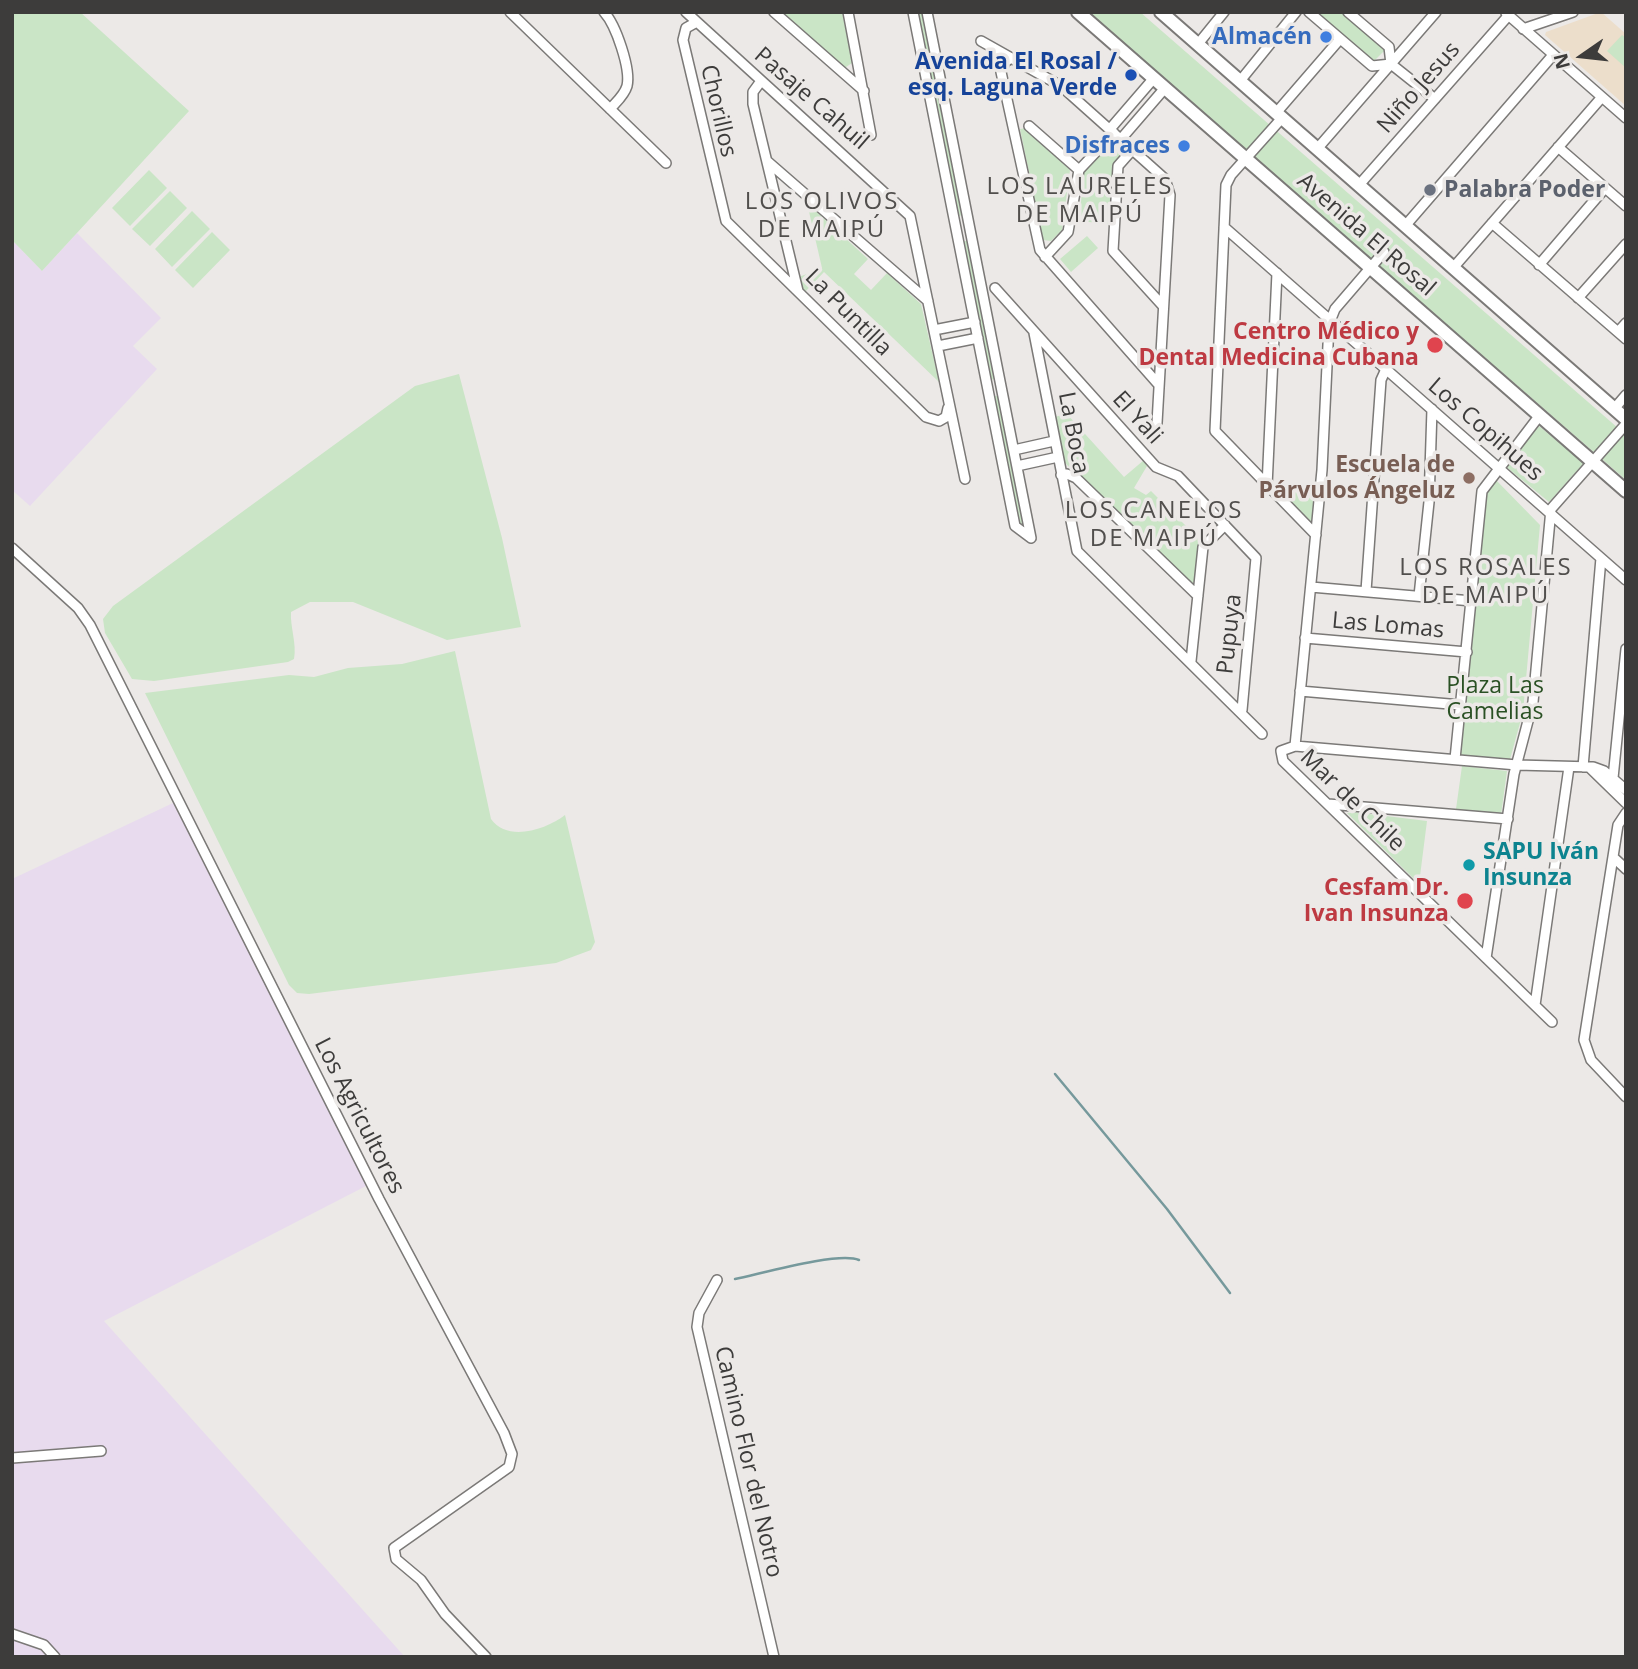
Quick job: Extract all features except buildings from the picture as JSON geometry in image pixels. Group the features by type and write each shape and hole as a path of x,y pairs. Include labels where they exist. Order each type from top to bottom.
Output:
{"street":[{"path":"510,12 522,16 610,109 666,163"},
{"path":"604,12 615,28 628,81 624,93 610,109"},
{"name":"Pasaje Cahuil","path":"686,12 695,23 911,216 928,302"},
{"path":"774,12 864,91"},
{"path":"848,12 871,135"},
{"path":"914,12 1015,526 1031,538 927,12"},
{"name":"Avenida El Rosal","path":"1078,12 1626,491"},
{"name":"Avenida El Rosal","path":"1161,12 1626,422"},
{"path":"1198,44 1224,12"},
{"path":"1240,81 1296,12"},
{"path":"1309,12 1372,66 1391,64 1435,99"},
{"path":"1348,12 1360,16 1389,47 1391,64"},
{"path":"1317,149 1436,12"},
{"path":"1523,29 1573,12"},
{"path":"1506,14 1626,118"},
{"name":"Niño Jesus","path":"1359,185 1506,14"},
{"name":"Chorillos","path":"695,23 686,28 683,40 723,213"},
{"path":"1316,535 1215,431 1224,227 1227,182 1340,39"},
{"path":"981,41 1061,86 1165,179 1170,195 1157,423"},
{"path":"1405,226 1553,55"},
{"path":"1010,59 1004,62 1001,72 1037,242 1045,257 1159,385"},
{"path":"1115,134 1154,78"},
{"path":"761,81 752,96 798,291"},
{"path":"1045,257 1068,232 1079,170 1165,88"},
{"path":"1453,268 1602,97"},
{"path":"1029,126 1079,170"},
{"path":"1558,147 1626,206"},
{"path":"1133,149 1118,166 1113,251 1163,306"},
{"path":"767,161 928,302 964,479"},
{"path":"1539,265 1605,188"},
{"name":"La Puntilla","path":"723,213 730,226 926,417 939,421 946,417 948,408"},
{"path":"1492,223 1626,339"},
{"path":"957,229 970,226"},
{"name":"Los Copihues","path":"1224,227 1626,580"},
{"path":"1578,298 1626,244"},
{"path":"1384,252 1335,309 1330,320 1316,535 1294,746 1517,765 1586,767 1601,769 1626,790"},
{"path":"1267,486 1277,273"},
{"name":"El Yali","path":"995,288 1156,467 1178,475 1253,553 1256,562"},
{"path":"934,330 975,322"},
{"path":"1618,332 1626,323"},
{"name":"La Boca","path":"1034,331 1054,442 1080,556 1242,710 1262,734"},
{"path":"938,346 978,338"},
{"path":"1366,591 1381,380 1386,369"},
{"path":"988,390 1001,387"},
{"path":"1614,409 1626,395"},
{"path":"1419,596 1429,502 1432,409"},
{"path":"1455,759 1482,491 1539,415"},
{"path":"1486,958 1517,765 1533,702 1550,513 1553,504 1626,422"},
{"path":"1014,450 1054,442"},
{"path":"1017,466 1058,457"},
{"path":"1061,475 1067,474 1076,478 1198,596"},
{"path":"1191,661 1203,547 1225,525"},
{"name":"Los Agricultores","path":"12,548 78,608 90,625 379,1199 504,1433 512,1454 509,1467 394,1548 394,1554 400,1564 421,1580 445,1614 486,1657"},
{"path":"1586,767 1601,558"},
{"name":"Pupuya","path":"1242,710 1256,562"},
{"path":"1311,587 1472,601"},
{"name":"Las Lomas","path":"1306,638 1467,652"},
{"path":"1613,778 1626,649"},
{"path":"1300,691 1461,705"},
{"name":"Mar de Chile","path":"1294,746 1280,751 1283,761 1552,1022"},
{"path":"1535,1005 1569,767"},
{"path":"1586,767 1626,803"},
{"path":"1327,804 1508,819"},
{"path":"1626,813 1618,825 1584,1040 1591,1060 1626,1097"},
{"path":"1613,857 1626,869"},
{"name":"Camino Flor del Notro","path":"717,1280 699,1313 697,1326 774,1657"},
{"path":"12,1458 101,1451"},
{"path":"12,1634 44,1645 55,1657"}],"shaded area":[{"path":"1601,12 1626,34 1626,106 1545,35 1546,32"},
{"path":"77,233 161,318 133,346 157,369 30,506 12,490 12,240 42,271"},
{"path":"173,803 270,988 366,1186 104,1321 405,1657 12,1657 12,879"}],"green space":[{"path":"12,12 80,12 189,111 42,271 12,240"},
{"path":"778,12 842,12 852,63 843,69"},
{"path":"917,12 922,12 962,215 959,216"},
{"path":"1086,12 1140,12 1626,435 1626,480"},
{"path":"1315,12 1341,12 1385,50 1373,62"},
{"path":"1622,35 1626,38 1626,68 1607,51"},
{"path":"1027,128 1070,170 1062,230 1051,241 1043,240 1020,129"},
{"path":"1114,141 1125,151 1113,168 1110,224 1079,221 1084,172"},
{"path":"149,170 167,188 130,226 112,208"},
{"path":"170,191 187,208 150,246 132,229"},
{"path":"807,203 868,259 854,274 871,290 887,273 921,304 939,382 824,272 805,292 800,287 799,277 822,268"},
{"path":"192,211 210,229 172,267 155,249"},
{"path":"212,232 230,250 193,288 175,270"},
{"path":"1087,236 1098,248 1071,272 1060,259"},
{"path":"963,241 967,241 994,379 990,380"},
{"path":"459,374 502,538 521,627 447,640 353,602 310,602 291,612 295,653 294,659 288,662 154,681 132,679 105,633 103,619 113,606 415,386"},
{"path":"994,396 998,396 1024,527 1020,523"},
{"path":"1067,414 1124,477 1144,460 1147,466 1134,488 1146,495 1151,491 1202,542 1198,547 1196,580 1193,583 1188,582 1065,463 1054,417"},
{"path":"1539,426 1584,463 1549,502 1505,466"},
{"name":"Plaza Las Camelias","path":"1495,479 1540,525 1523,712 1509,763 1458,757 1486,491"},
{"path":"1281,492 1314,493 1312,523 1308,521"},
{"path":"455,651 491,819 498,826 517,832 538,829 565,815 595,942 591,950 556,963 309,994 297,993 289,985 145,693 289,675 314,677 348,668 402,664"},
{"path":"1462,766 1507,771 1501,815 1456,809"},
{"path":"1347,813 1427,821 1419,884"}],"waterway":[{"path":"1055,1074 1167,1209 1230,1293"},
{"path":"735,1279 835,1258 859,1260"}],"place":[{"name":"Almacén","path":"1326,37"},
{"name":"Avenida El Rosal / esq. Laguna Verde","path":"1131,75"},
{"name":"Disfraces","path":"1184,146"},
{"name":"Palabra Poder","path":"1430,190"},
{"name":"Centro Médico y Dental Medicina Cubana","path":"1435,345"},
{"name":"Escuela de Párvulos Ángeluz","path":"1469,478"},
{"name":"SAPU Iván Insunza","path":"1469,865"},
{"name":"Cesfam Dr. Ivan Insunza","path":"1465,901"}],"district":[{"name":"LOS LAURELES DE MAIPÚ","path":"1080,201"},
{"name":"LOS OLIVOS DE MAIPÚ","path":"822,216"},
{"name":"LOS CANELOS DE MAIPÚ","path":"1154,525"},
{"name":"LOS ROSALES DE MAIPÚ","path":"1486,582"}]}
